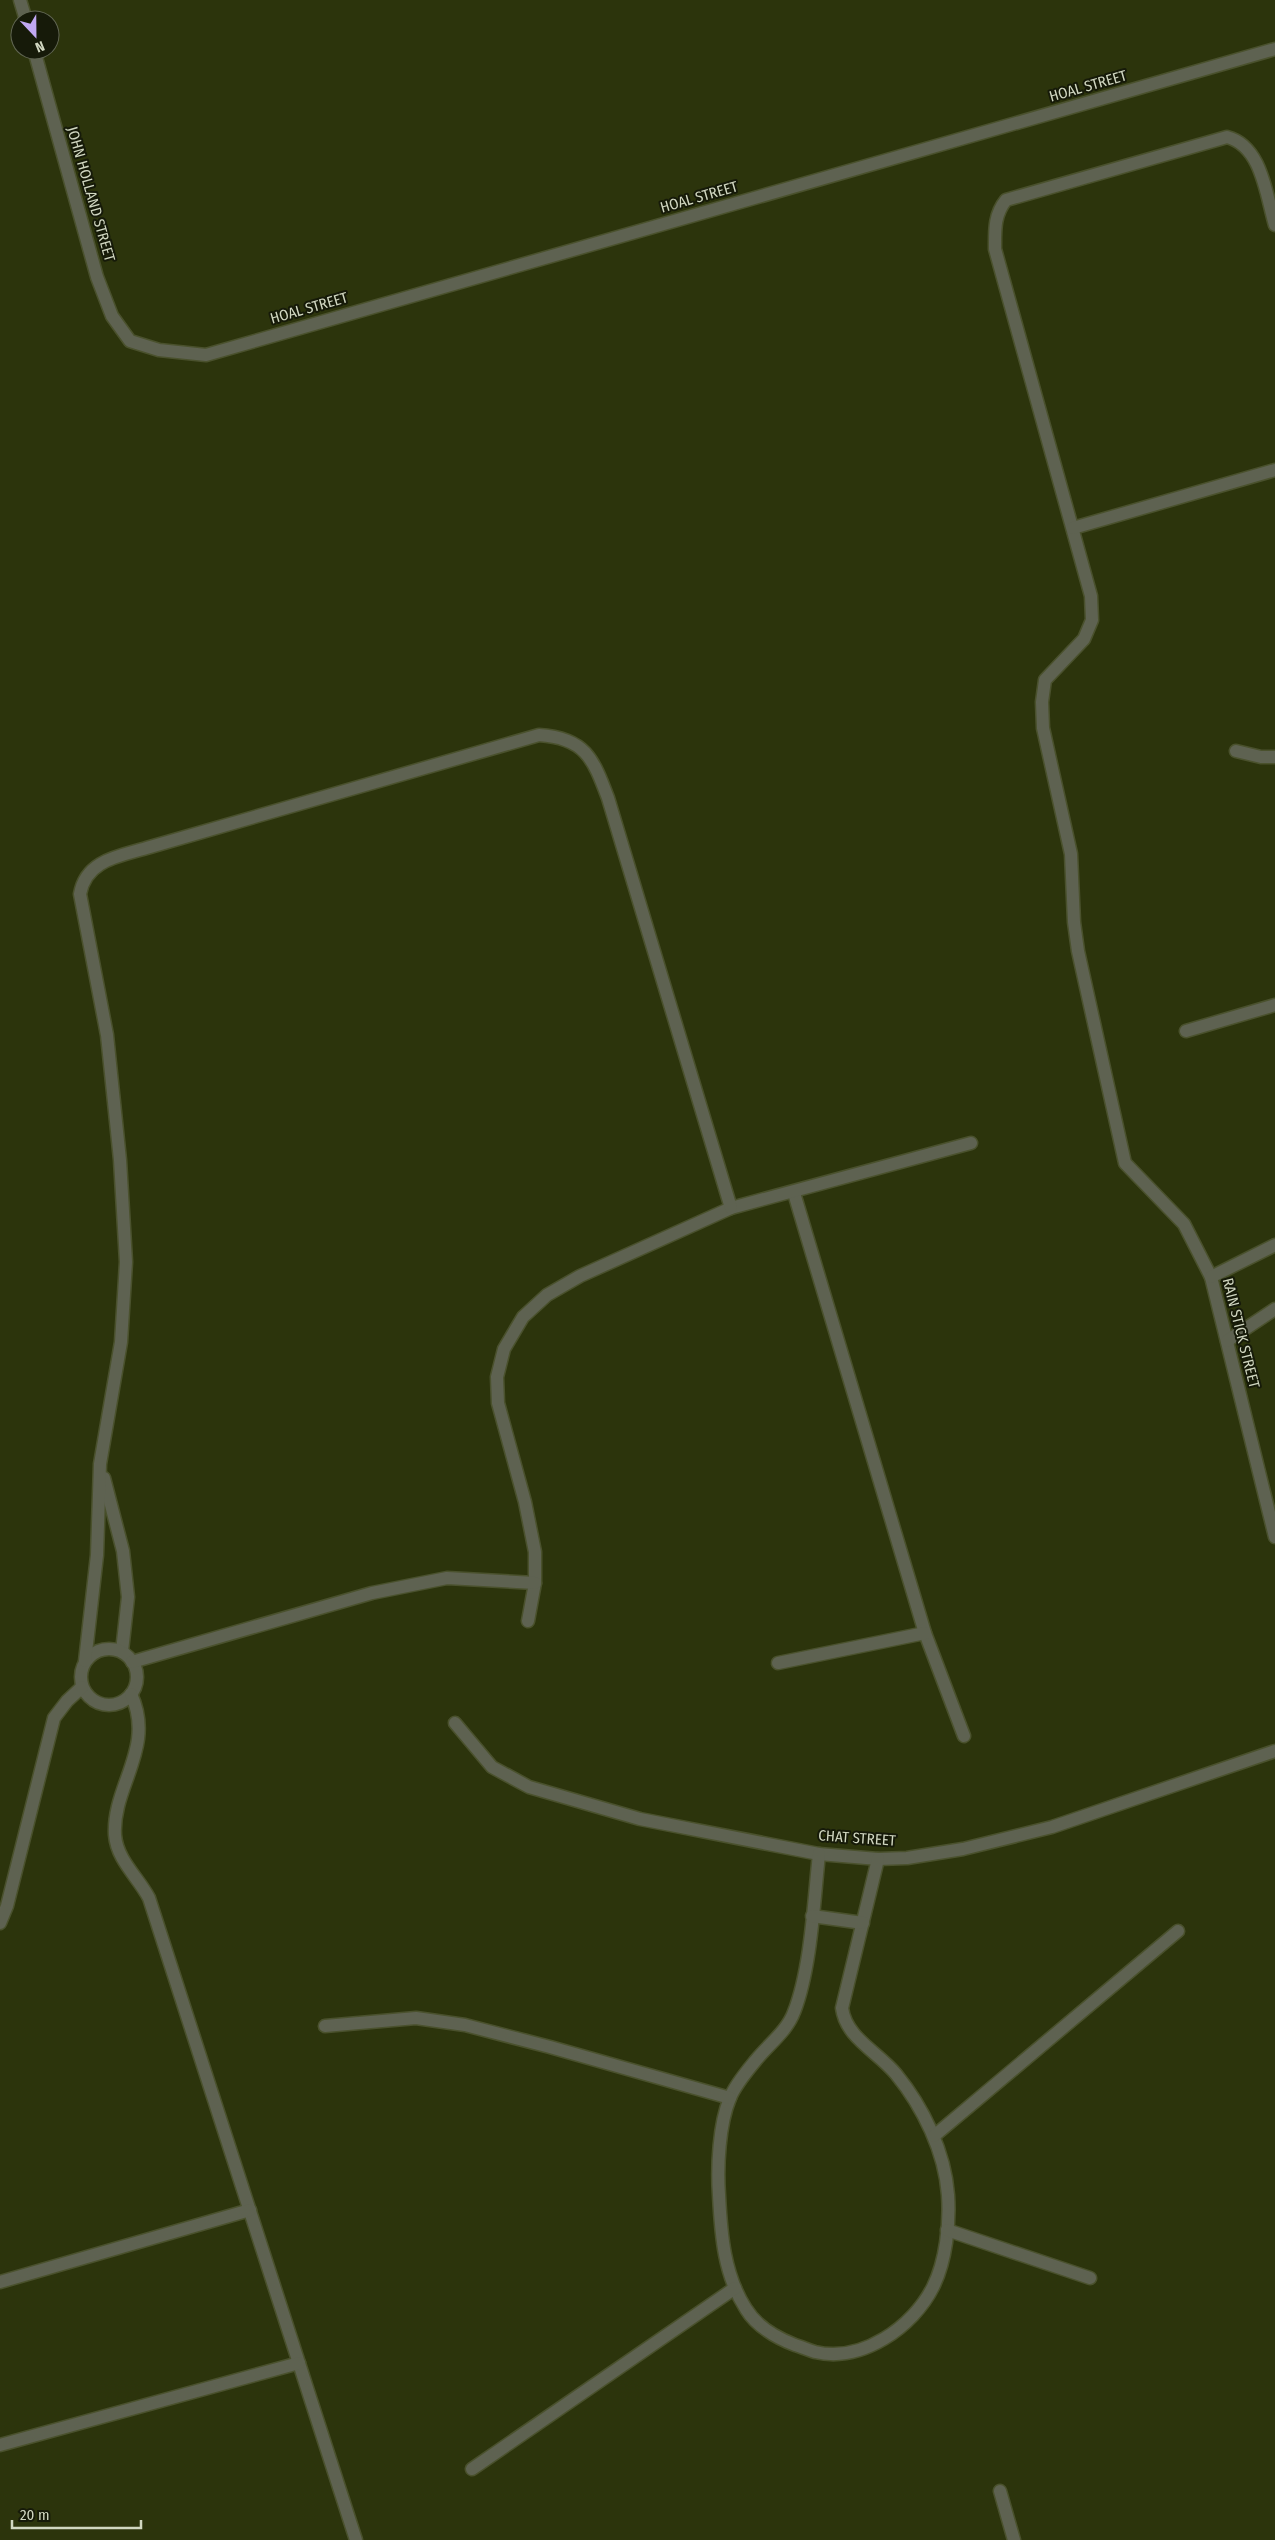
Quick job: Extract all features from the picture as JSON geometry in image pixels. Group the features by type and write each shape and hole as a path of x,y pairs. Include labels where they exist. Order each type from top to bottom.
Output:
{"street":[{"name":"HOAL STREET","path":"130,340 159,350 206,354 1275,49"},
{"name":"JOHN HOLLAND STREET","path":"37,60 103,297 112,316 130,340"},
{"path":"1275,225 1257,163 1239,140 1227,137 1006,200 998,209 995,222 995,249 1073,528 1275,470"},
{"name":"RAIN STICK STREET","path":"1073,528 1091,596 1092,620 1084,639 1045,680 1042,702 1043,728 1071,854 1074,922 1078,952 1125,1163 1184,1224 1211,1277 1275,1537"},
{"path":"85,1661 96,1652 109,1648 122,1651 132,1662 137,1678 131,1694 119,1702 105,1704 92,1699 82,1687 81,1674 85,1661 98,1554 100,1464 121,1342 126,1262 120,1160 107,1035 80,894 87,873 106,861 539,735 559,736 582,747 596,765 608,798 732,1208"},
{"path":"1236,751 1261,757 1275,757"},
{"path":"1186,1030 1275,1005"},
{"path":"528,1621 535,1583 535,1552 525,1502 498,1403 497,1377 504,1349 523,1317 548,1295 580,1276 732,1208 794,1193 971,1143"},
{"path":"794,1193 925,1633 964,1736"},
{"path":"1211,1277 1275,1244"},
{"path":"1227,1341 1275,1310"},
{"path":"100,1464 123,1551 128,1597 122,1651"},
{"path":"132,1662 372,1593 447,1578 535,1583"},
{"path":"778,1663 925,1633"},
{"path":"0,1923 7,1906 54,1718 67,1701 82,1687"},
{"path":"131,1694 137,1706 139,1745 116,1816 115,1836 119,1852 127,1868 140,1880 150,1898 356,2540"},
{"name":"CHAT STREET","path":"455,1723 492,1767 529,1787 640,1819 820,1854 878,1859 907,1858 962,1849 1052,1827 1275,1751"},
{"path":"820,1854 804,1975 794,2012 787,2025 757,2059 730,2098 721,2138 719,2193 725,2258 747,2311 762,2328 784,2341 824,2353 840,2354 873,2346 900,2327 916,2311 934,2286 943,2258 947,2230 948,2195 934,2136 916,2102 896,2073 849,2032 844,2021 842,2008 878,1859"},
{"path":"812,1916 863,1923"},
{"path":"934,2136 1178,1931"},
{"path":"325,2026 416,2018 465,2025 730,2098"},
{"path":"0,2282 250,2210"},
{"path":"947,2230 1090,2278"},
{"path":"472,2469 736,2288"},
{"path":"0,2445 299,2363"},
{"path":"1000,2491 1014,2540"}]}
